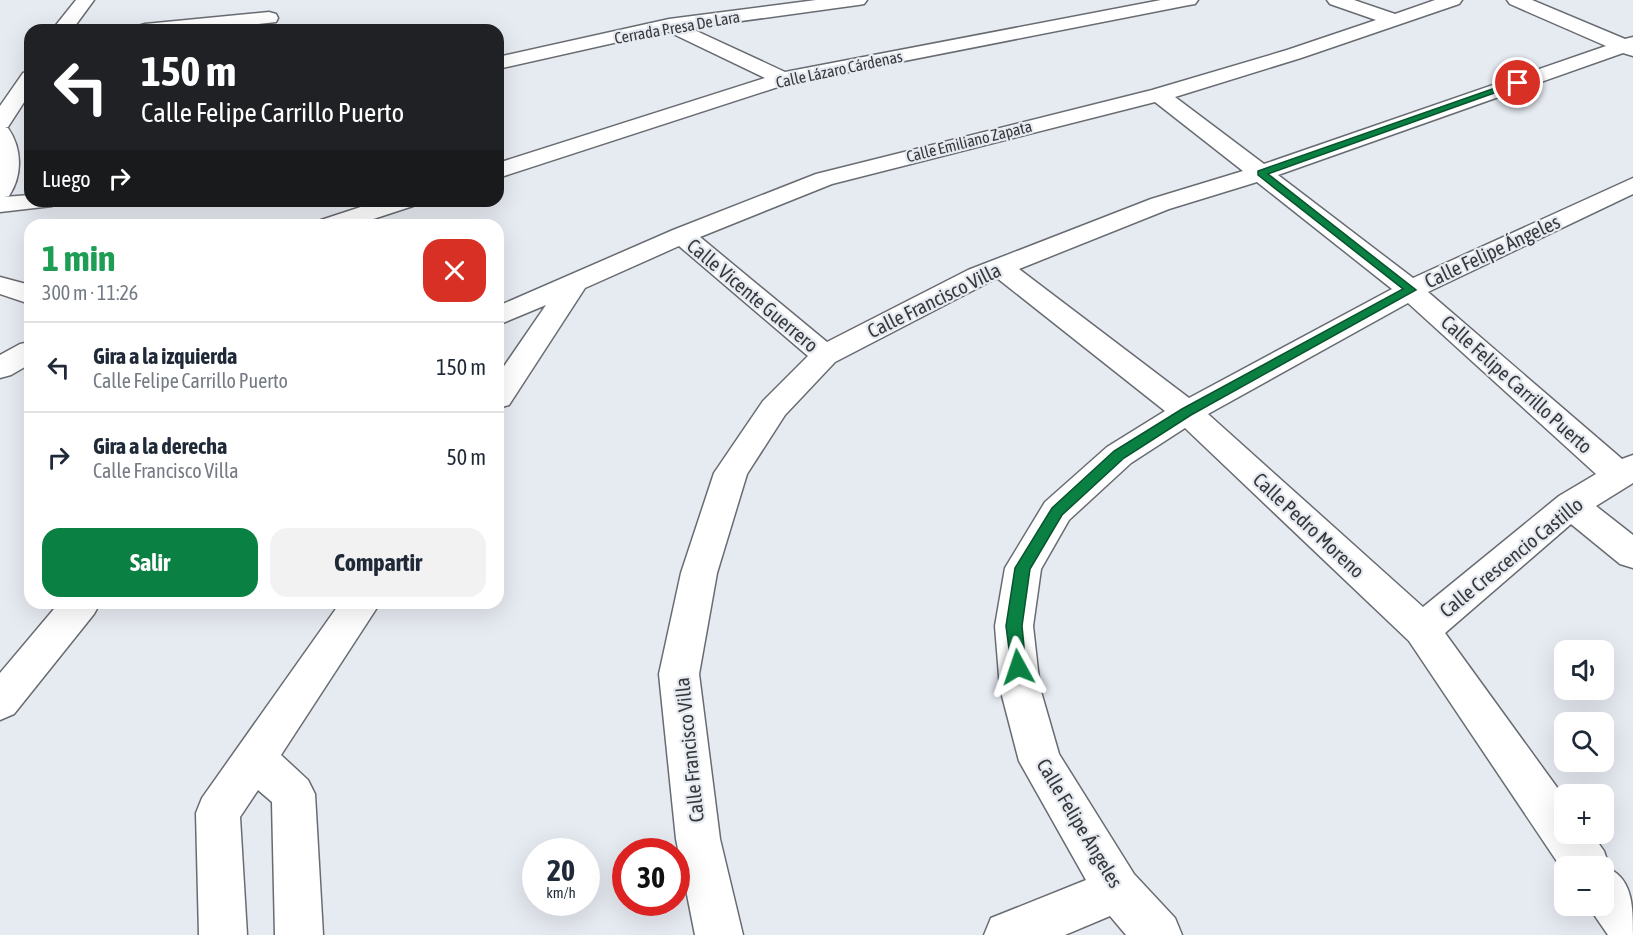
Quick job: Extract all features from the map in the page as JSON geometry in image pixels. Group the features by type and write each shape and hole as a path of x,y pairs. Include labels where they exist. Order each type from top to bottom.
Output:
{"street":[{"path":"67,24 85,0"},
{"name":"Cerrada Presa De Lara","path":"504,62 669,25 858,0"},
{"name":"Calle Lázaro Cárdenas","path":"504,169 783,79 1126,7 1188,0"},
{"path":"1336,0 1395,20"},
{"name":"Calle Emiliano Zapata","path":"504,313 682,235 824,179 1159,95 1294,54 1453,0"},
{"path":"1516,0 1630,46"},
{"path":"199,24 272,16"},
{"path":"669,25 783,79"},
{"name":"Calle Francisco Villa","path":"719,935 698,839 679,674 699,573 731,473 774,408 825,355 978,276 1160,204 1261,173 1630,46"},
{"path":"0,122 24,86"},
{"name":"Calle Felipe Carrillo Puerto","path":"1159,95 1410,290 1626,471"},
{"path":"0,133 8,151 3,182"},
{"path":"3,182 24,170"},
{"name":"Calle Felipe Ángeles","path":"1158,935 1118,890 1040,761 1020,688 1014,626 1023,568 1057,511 1119,455 1187,412 1410,290 1633,185"},
{"path":"0,205 24,203"},
{"path":"348,219 386,207"},
{"name":"Calle Vicente Guerrero","path":"682,235 825,355"},
{"name":"Calle Pedro Moreno","path":"1000,267 1187,412 1422,630 1554,818"},
{"path":"504,389 574,284"},
{"path":"0,285 24,293"},
{"path":"0,368 24,354"},
{"name":"Calle Crescencio Castillo","path":"1422,630 1570,505 1626,471"},
{"path":"1570,505 1633,554"},
{"path":"0,702 76,609"},
{"path":"223,935 218,813 357,609"},
{"path":"256,760 293,794 299,935"},
{"path":"1008,935 1118,890"},
{"path":"1614,905 1633,934"}],"route":[{"path":"1018,667 1014,626 1023,568 1057,511 1119,455 1187,412 1410,290 1261,173 1518,83"}]}
